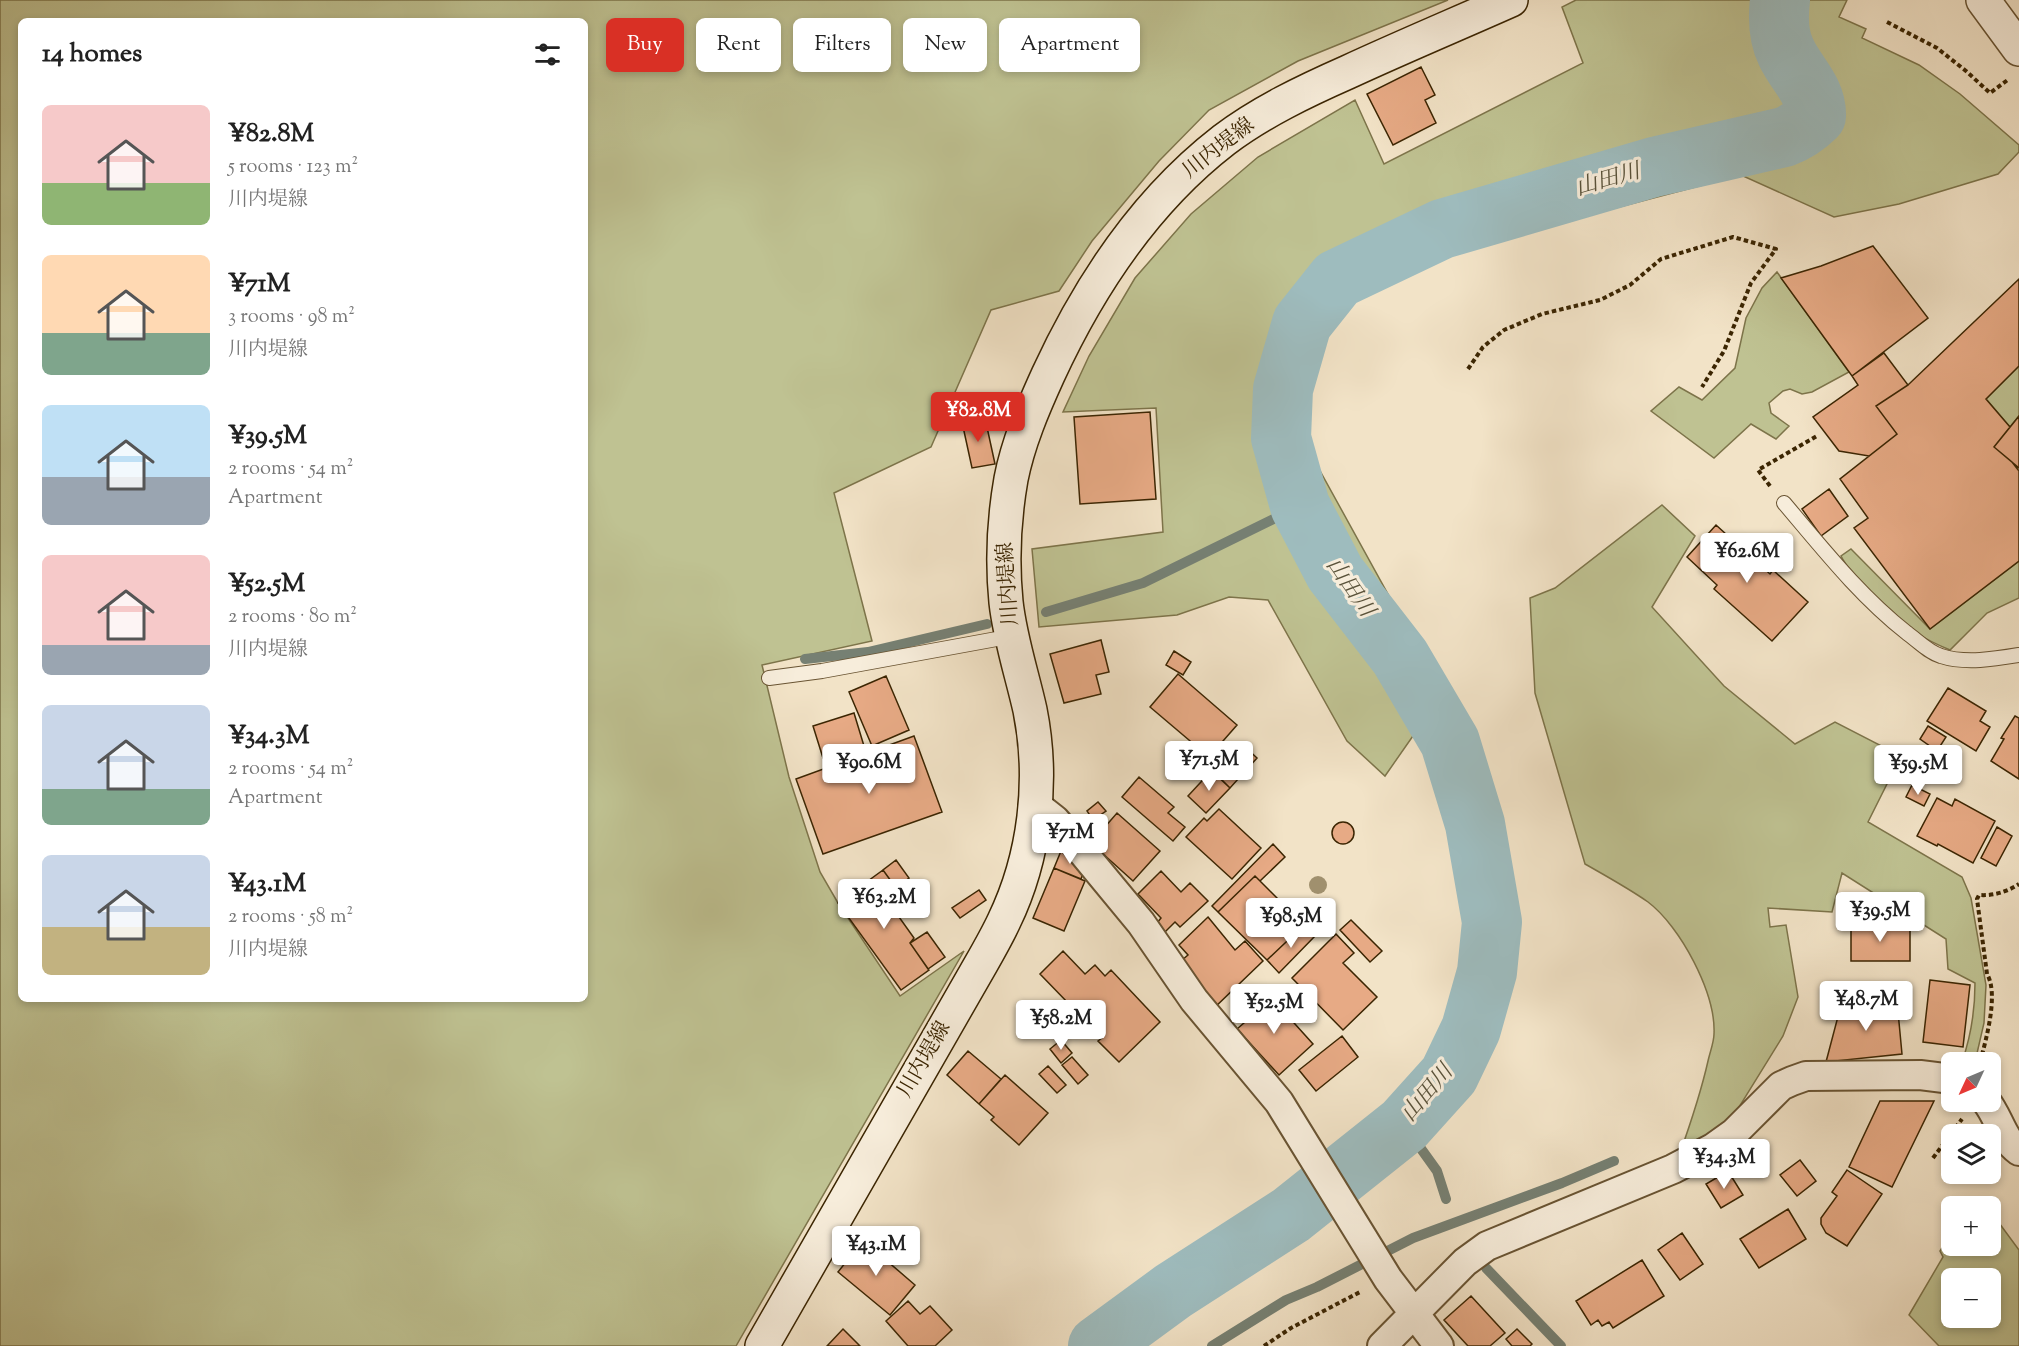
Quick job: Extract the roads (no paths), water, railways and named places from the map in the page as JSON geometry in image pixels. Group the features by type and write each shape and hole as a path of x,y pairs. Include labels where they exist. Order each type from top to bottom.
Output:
{"main road":[{"name":"川内堤線","path":"762,1346 1005,919 1021,878 1036,805 1035,749 1030,712 1006,602 1004,557 1007,512 1011,478 1022,439 1045,380 1083,306 1107,266 1157,202 1190,169 1224,140 1266,113 1314,87 1511,0"},
{"path":"1983,0 2015,63"}],"street":[{"path":"1036,805 1067,834 1141,923 1194,1000 1279,1102 1387,1277 1439,1346"},
{"path":"1382,1346 1465,1262 1486,1246 1673,1168 1713,1148 1734,1133 1771,1095 1792,1081 1806,1076 1920,1075 1941,1078"},
{"path":"1994,1112 2004,1136 2019,1151"}],"lane":[{"path":"1784,503 1859,590 1881,612 1928,649 1942,656 1966,660 2019,655"},
{"path":"769,678 822,671 1012,636"}],"waterway":[{"name":"山田川","path":"1098,1346 1173,1291 1291,1215 1404,1125 1449,1075 1471,1029 1487,972 1492,922 1475,824 1450,742 1400,657 1335,573 1300,506 1281,438 1283,389 1302,323 1337,279 1442,229 1654,167 1784,137 1809,123 1816,116 1815,107 1810,91 1790,60 1781,40 1780,0"},
{"path":"1046,612 1143,583 1300,506"},
{"path":"805,659 868,652 987,624"},
{"path":"1404,1125 1437,1171 1446,1199"},
{"path":"1212,1346 1286,1300 1317,1287 1413,1238 1562,1183 1614,1161"},
{"path":"1486,1268 1561,1346"}]}
